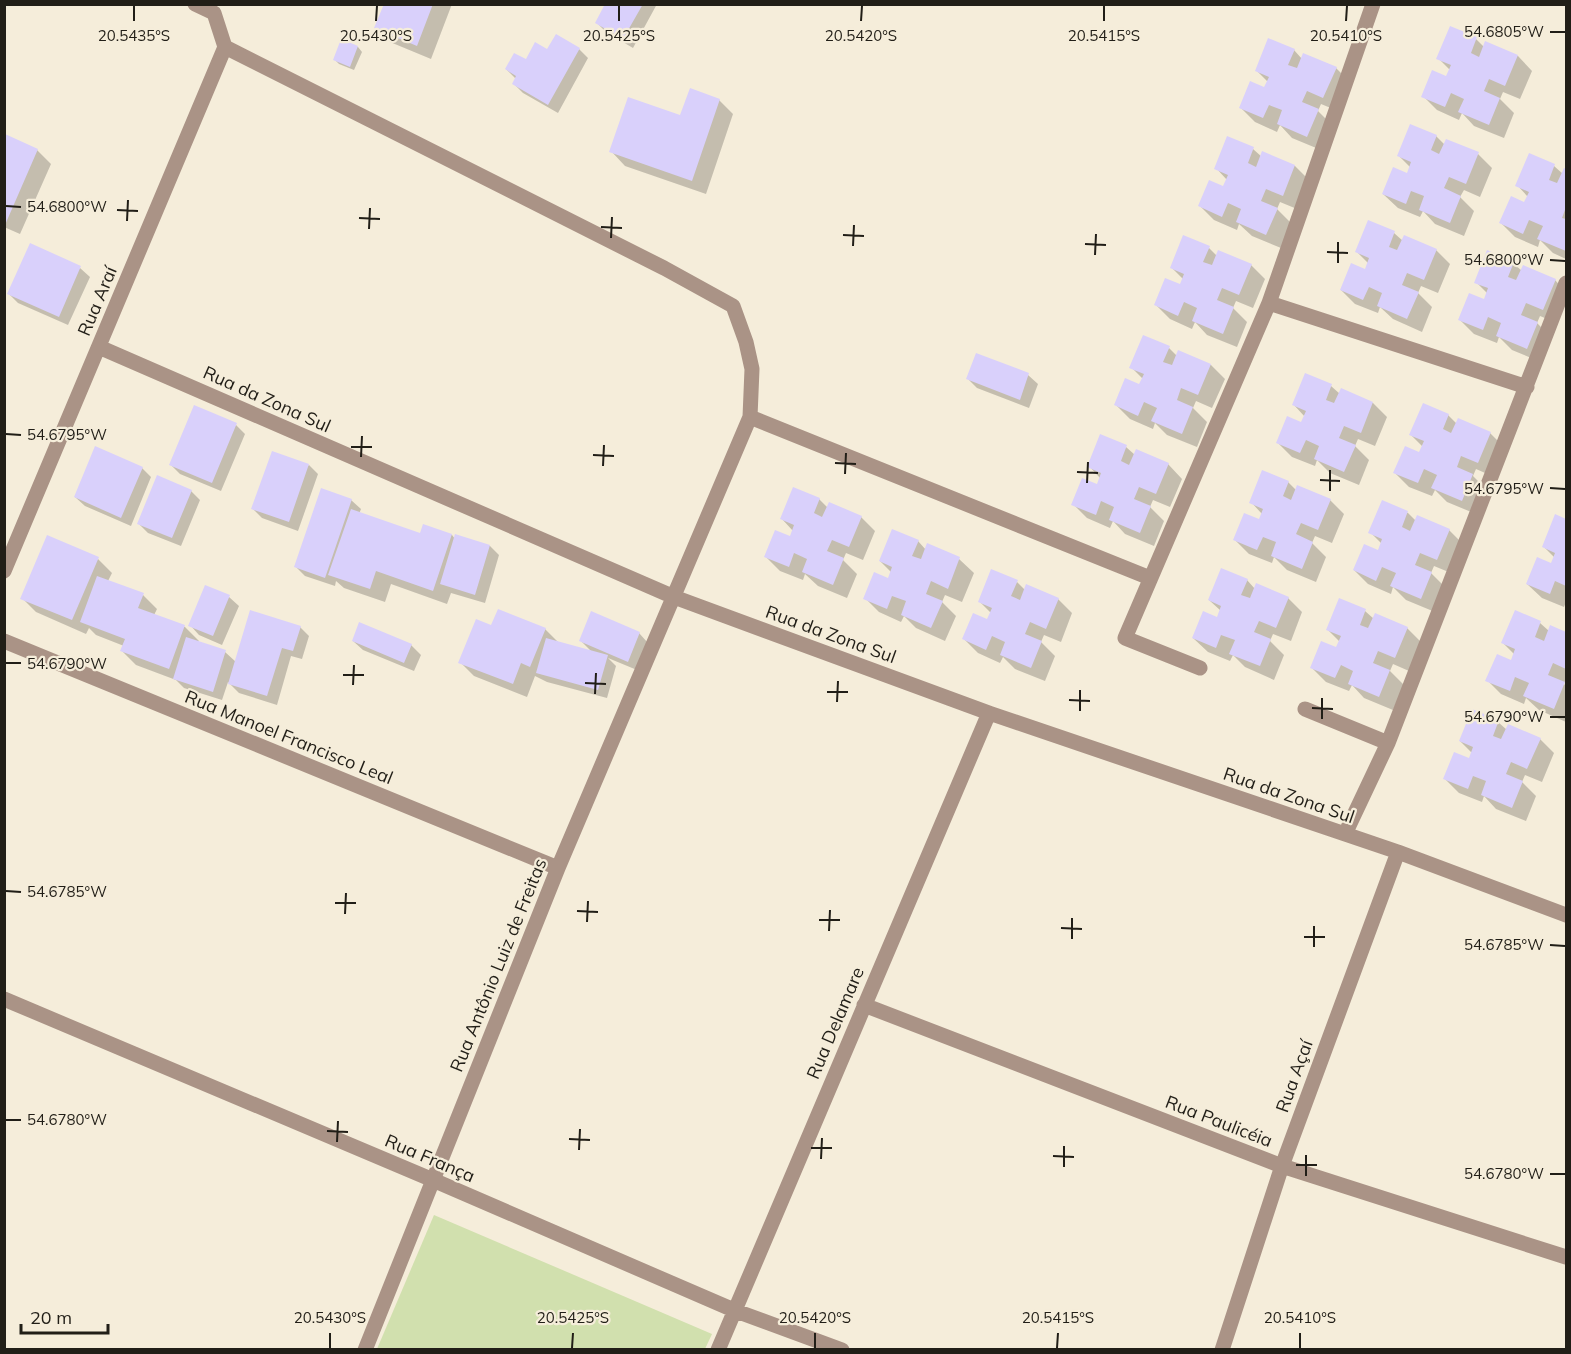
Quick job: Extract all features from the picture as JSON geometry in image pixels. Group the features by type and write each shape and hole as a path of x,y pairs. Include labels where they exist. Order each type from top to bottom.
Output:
{"street":[{"path":"195,4 214,13 225,48 664,268 733,306 746,342 752,369 750,417 1150,578"},
{"path":"1200,668 1125,638 1269,303 1373,4"},
{"name":"Rua Araí","path":"4,571 225,48"},
{"path":"1345,834 1388,743 1566,283"},
{"path":"1269,303 1527,387"},
{"name":"Rua da Zona Sul","path":"99,347 674,597 989,713 1398,852 1566,915"},
{"name":"Rua Antônio Luiz de Freitas","path":"365,1350 558,868 750,417"},
{"name":"Rua Manoel Francisco Leal","path":"4,641 558,868"},
{"path":"1305,709 1388,743"},
{"name":"Rua Delamare","path":"718,1350 989,713"},
{"name":"Rua Açaí","path":"1222,1350 1282,1167 1398,852"},
{"name":"Rua França","path":"4,999 736,1311 842,1350"},
{"name":"Rua Paulicéia","path":"864,1005 1282,1167 1566,1257"}],"green space":[{"path":"434,1215 712,1334 705,1349 377,1349"}],"building":[{"path":"384,4 433,4 417,46 374,28"},
{"path":"605,4 643,4 623,39 595,23"},
{"path":"1450,26 1477,37 1471,53 1479,57 1485,41 1518,55 1505,86 1489,79 1484,91 1500,98 1489,125 1458,112 1464,99 1451,93 1445,107 1421,97 1432,70 1446,76 1451,65 1436,59"},
{"path":"556,34 580,48 548,105 512,84 516,76 505,69 514,53 526,59 535,42 547,49"},
{"path":"1268,38 1295,49 1288,65 1297,68 1303,53 1337,67 1323,98 1307,91 1302,102 1319,109 1307,137 1277,124 1282,110 1269,105 1263,118 1239,108 1250,81 1264,87 1269,77 1255,71"},
{"path":"341,39 358,46 350,67 333,60"},
{"path":"690,88 720,99 692,181 609,152 628,97 680,115"},
{"path":"1410,124 1437,135 1431,150 1439,154 1446,139 1479,152 1466,184 1449,177 1444,188 1461,196 1450,223 1419,210 1424,196 1411,191 1406,204 1382,194 1393,167 1407,173 1411,162 1397,156"},
{"path":"5,134 38,149 5,225"},
{"path":"1227,136 1254,147 1248,163 1256,167 1262,151 1295,165 1283,196 1266,189 1261,201 1278,208 1266,235 1236,222 1241,209 1228,203 1222,217 1198,206 1209,180 1223,186 1228,175 1214,169"},
{"path":"1529,153 1555,164 1549,180 1557,183 1564,168 1566,169 1566,207 1562,218 1566,219 1566,251 1537,239 1543,226 1529,220 1523,234 1499,223 1511,196 1524,202 1529,192 1515,186"},
{"path":"1368,220 1395,231 1389,247 1397,250 1404,235 1437,249 1424,280 1407,273 1402,285 1419,292 1407,319 1377,306 1382,293 1369,287 1363,300 1340,290 1351,263 1365,269 1369,258 1355,252"},
{"path":"1183,235 1210,246 1203,262 1212,265 1218,250 1252,264 1239,295 1222,288 1217,300 1234,307 1223,334 1192,321 1197,308 1184,302 1178,316 1154,305 1165,278 1180,284 1184,274 1170,268"},
{"path":"30,243 81,266 59,317 7,294"},
{"path":"1487,250 1514,262 1508,277 1516,280 1523,265 1556,279 1543,310 1526,303 1521,315 1538,322 1527,349 1496,336 1501,323 1488,317 1483,330 1458,320 1469,293 1484,299 1488,288 1474,283"},
{"path":"1143,335 1170,346 1163,362 1172,365 1178,350 1211,364 1198,395 1181,388 1177,400 1193,407 1182,434 1151,421 1157,408 1144,402 1138,416 1114,405 1125,378 1139,384 1144,374 1129,368"},
{"path":"976,353 1029,373 1020,400 966,379"},
{"path":"1305,373 1332,384 1326,400 1334,403 1341,388 1373,402 1361,433 1344,426 1339,438 1356,445 1344,472 1314,459 1319,446 1306,440 1300,453 1276,443 1287,416 1301,422 1306,411 1292,405"},
{"path":"1423,403 1449,414 1443,429 1451,433 1458,418 1491,432 1478,463 1461,456 1457,467 1473,474 1462,501 1431,488 1437,475 1424,469 1418,483 1393,473 1405,446 1419,452 1424,441 1409,435"},
{"path":"194,405 237,423 212,483 169,465"},
{"path":"1100,434 1127,445 1121,461 1129,465 1136,449 1169,463 1156,494 1139,487 1134,499 1151,506 1140,533 1109,520 1114,507 1101,501 1096,515 1071,505 1082,478 1097,484 1101,473 1087,467"},
{"path":"95,446 143,467 121,518 74,497"},
{"path":"272,451 309,464 289,522 251,509"},
{"path":"1262,470 1289,481 1283,496 1291,500 1297,485 1331,499 1318,530 1301,523 1296,534 1313,542 1302,569 1271,556 1276,542 1263,537 1257,550 1233,540 1244,513 1259,519 1263,509 1249,503"},
{"path":"157,475 192,490 172,538 137,524"},
{"path":"793,487 820,498 814,513 822,517 829,502 862,516 849,547 832,540 827,551 844,558 833,585 802,572 807,559 794,553 789,567 764,557 775,530 790,536 794,525 780,519"},
{"path":"321,488 352,499 325,578 294,567"},
{"path":"1382,500 1408,511 1402,527 1410,531 1417,515 1450,529 1437,560 1420,553 1415,565 1432,572 1421,599 1390,586 1396,573 1382,567 1376,581 1353,570 1364,544 1378,550 1382,539 1368,533"},
{"path":"351,509 420,533 423,524 452,534 433,591 376,571 370,589 328,575"},
{"path":"1555,514 1566,519 1566,586 1555,581 1550,594 1526,584 1537,557 1551,563 1555,553 1542,547"},
{"path":"892,529 919,540 912,556 921,559 927,543 960,557 948,589 931,581 926,594 943,601 931,628 901,615 906,601 892,596 887,609 863,599 874,572 888,578 892,567 879,561"},
{"path":"455,534 490,545 475,595 440,584"},
{"path":"47,535 99,557 72,620 20,599"},
{"path":"1221,568 1248,579 1241,595 1250,598 1256,583 1289,597 1276,628 1259,621 1254,632 1271,639 1260,666 1229,654 1235,640 1221,635 1216,648 1192,638 1203,611 1217,617 1221,606 1208,600"},
{"path":"991,569 1018,580 1011,596 1020,600 1026,584 1059,598 1046,629 1030,622 1025,634 1042,641 1031,668 1000,655 1005,642 992,636 986,650 962,639 973,613 987,619 992,608 978,602"},
{"path":"97,576 144,593 138,608 185,625 169,669 120,651 125,639 80,622"},
{"path":"205,585 230,595 213,636 188,626"},
{"path":"1339,598 1366,609 1360,625 1368,628 1375,613 1408,627 1395,658 1378,651 1373,663 1390,670 1379,697 1348,684 1353,671 1341,665 1335,678 1310,668 1321,641 1336,647 1341,636 1326,630"},
{"path":"498,609 546,628 530,667 521,663 513,684 458,663 476,619 491,625"},
{"path":"250,610 301,626 293,651 282,648 267,696 228,684"},
{"path":"1515,610 1541,621 1535,637 1544,641 1550,625 1566,632 1566,669 1553,663 1548,675 1565,682 1554,709 1523,696 1529,683 1515,677 1510,691 1485,681 1497,654 1511,660 1515,649 1501,643"},
{"path":"591,611 640,632 628,662 579,641"},
{"path":"359,622 412,644 404,663 352,641"},
{"path":"186,637 226,650 213,692 173,679"},
{"path":"546,638 608,655 598,690 536,673"},
{"path":"1472,709 1499,720 1493,736 1501,739 1508,724 1541,738 1527,769 1511,762 1506,774 1523,781 1512,808 1481,795 1486,781 1473,776 1468,789 1443,779 1454,752 1469,758 1473,747 1459,741"}]}
